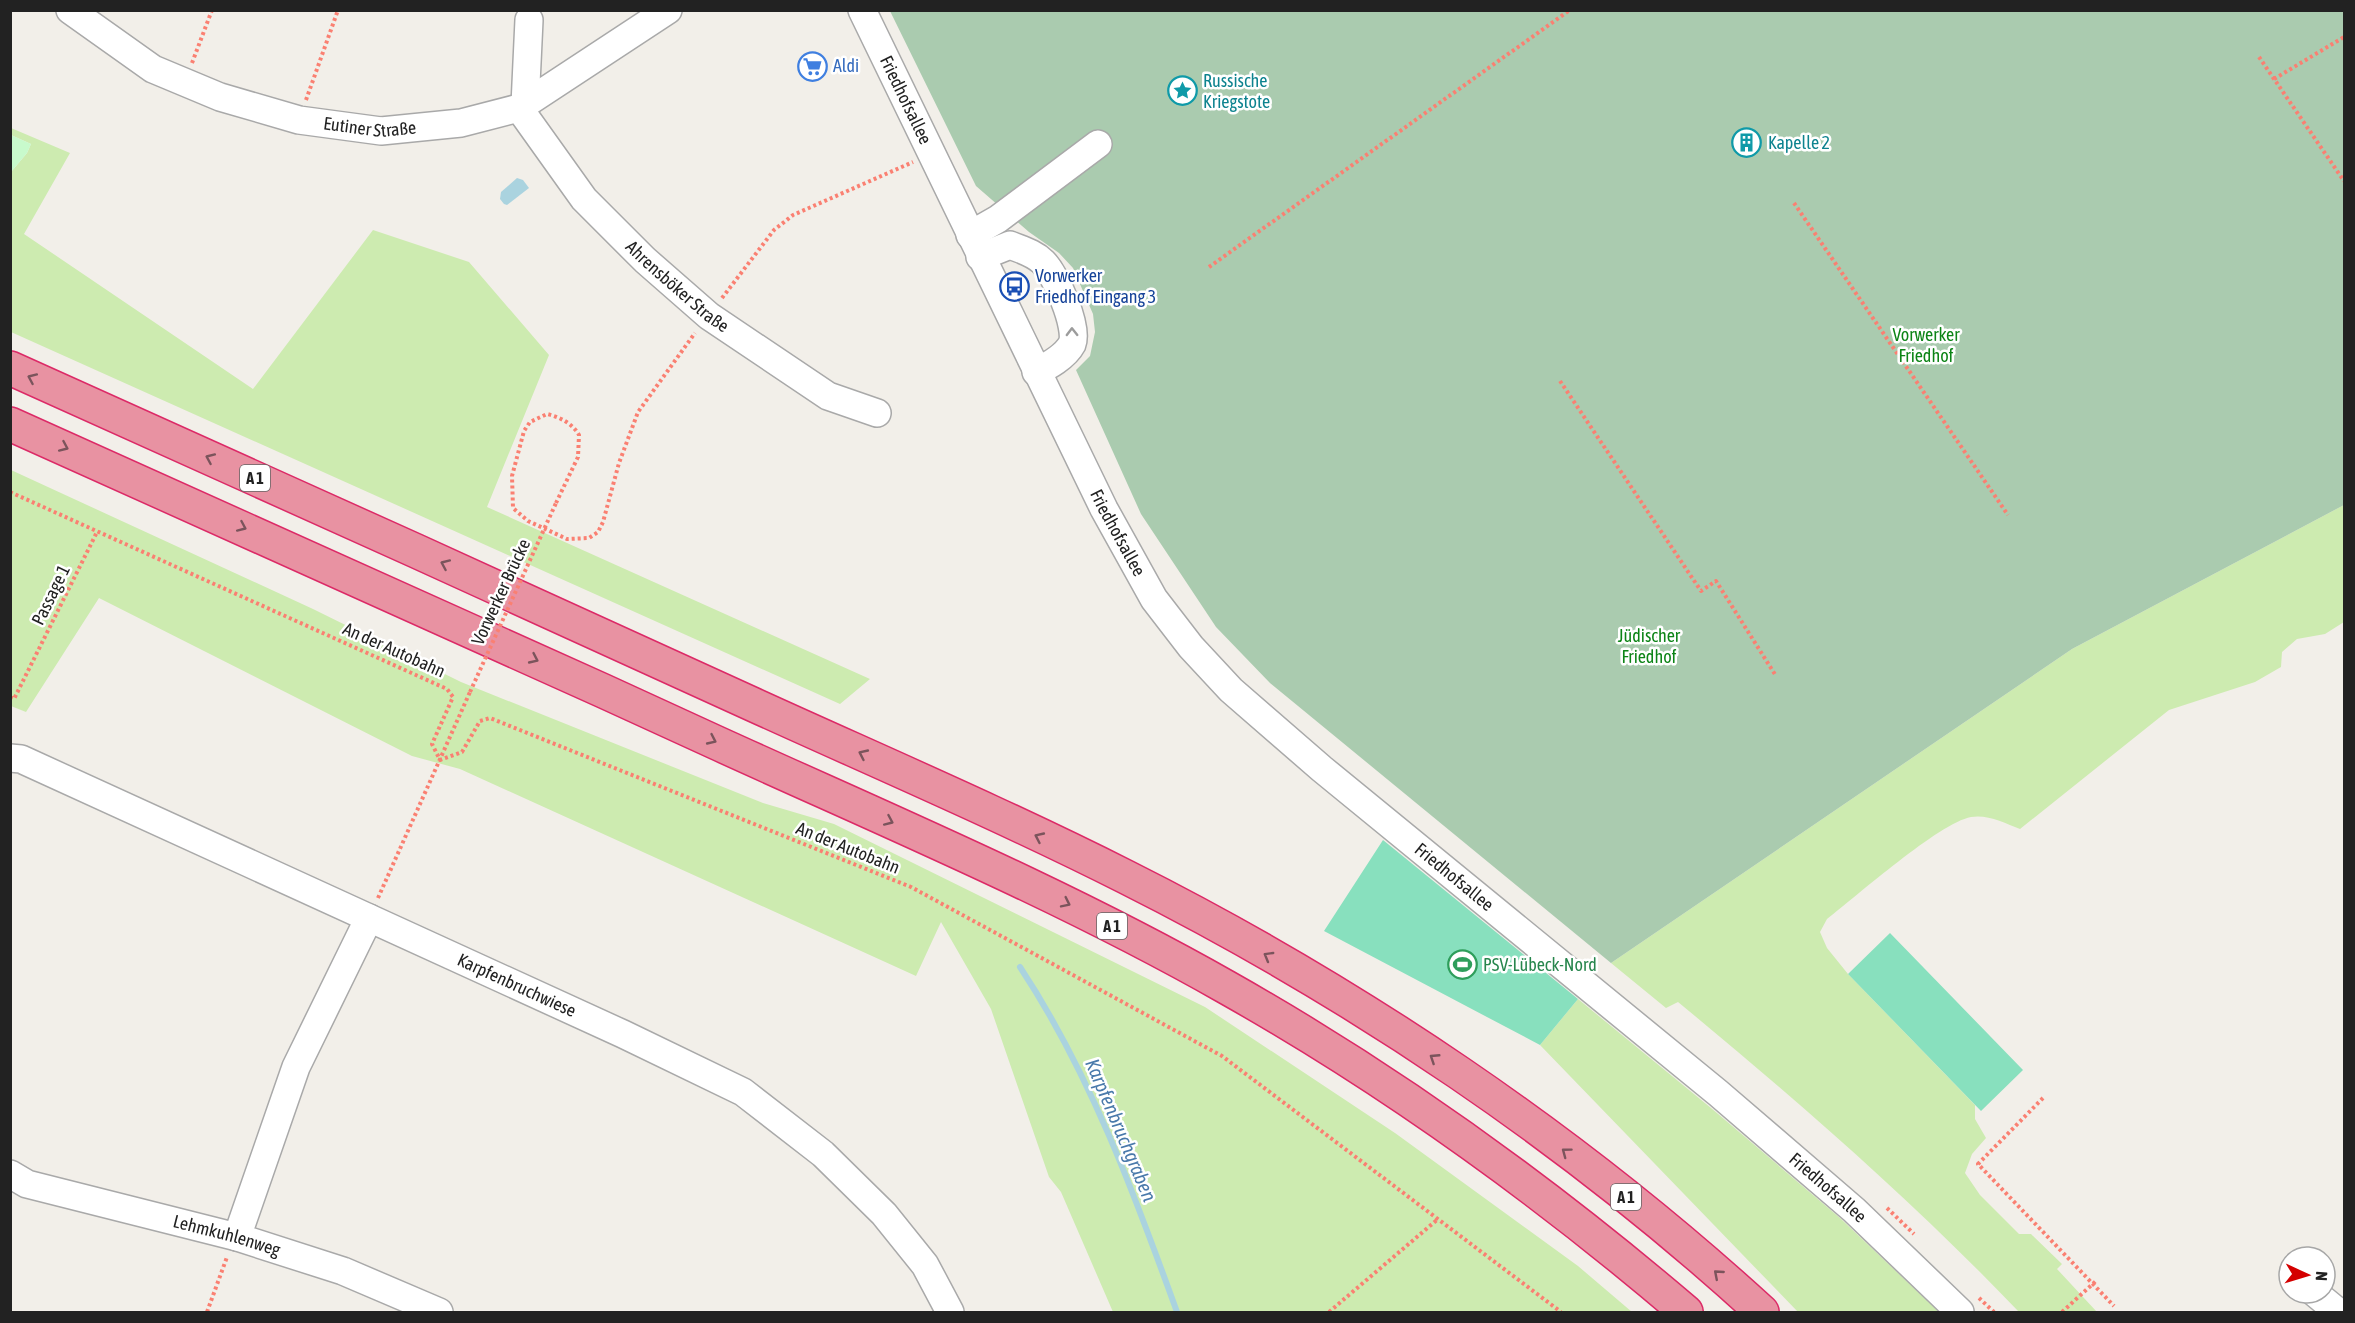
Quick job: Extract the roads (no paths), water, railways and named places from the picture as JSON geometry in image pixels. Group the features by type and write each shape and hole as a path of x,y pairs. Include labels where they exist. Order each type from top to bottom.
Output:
{"highway":[{"name":"A 1","path":"10,368 510,593 1137,883 1364,1011 1483,1090 1639,1207 1762,1312"},
{"name":"A 1","path":"10,423 982,862 1225,986 1344,1056 1472,1142 1597,1236 1686,1312"}],"street":[{"name":"Eutiner Straße","path":"70,10 153,69 220,97 299,120 381,131 461,123 522,107 668,10"},
{"name":"Friedhofsallee","path":"861,10 1104,509 1154,599 1191,647 1232,690 1323,769 1718,1093 1968,1304"},
{"path":"522,107 529,20"},
{"name":"Ahrensböker Straße","path":"522,107 584,199 645,260 710,316 828,396 877,413"},
{"path":"975,246 998,219 1098,144"},
{"path":"975,246 1010,245 1033,254 1046,264 1069,311 1074,329 1072,344 1055,362 1036,372"},
{"name":"Karpfenbruchwiese","path":"10,758 21,759 623,1034 743,1092 823,1154 884,1214 925,1265 950,1312"},
{"path":"237,1237 296,1067 369,918"},
{"name":"Lehmkuhlenweg","path":"10,1174 27,1184 237,1237 343,1271 439,1312"}],"water":[{"path":"517,178 523,180 529,188 507,205 504,204 500,199 501,192"}],"waterway":[{"name":"Karpfenbruchgraben","path":"1020,967 1045,1007 1089,1091 1127,1178 1177,1312"}],"place":[{"name":"Aldi","path":"812,66"},
{"name":"Russische Kriegstote","path":"1182,91"},
{"name":"Kapelle 2","path":"1747,143"},
{"name":"Vorwerker Friedhof Eingang 3","path":"1014,286"},
{"name":"PSV-Lübeck-Nord","path":"1462,965"}],"park label":[{"name":"Vorwerker Friedhof","path":"1926,345"},
{"name":"Jüdischer Friedhof","path":"1649,646"}]}
